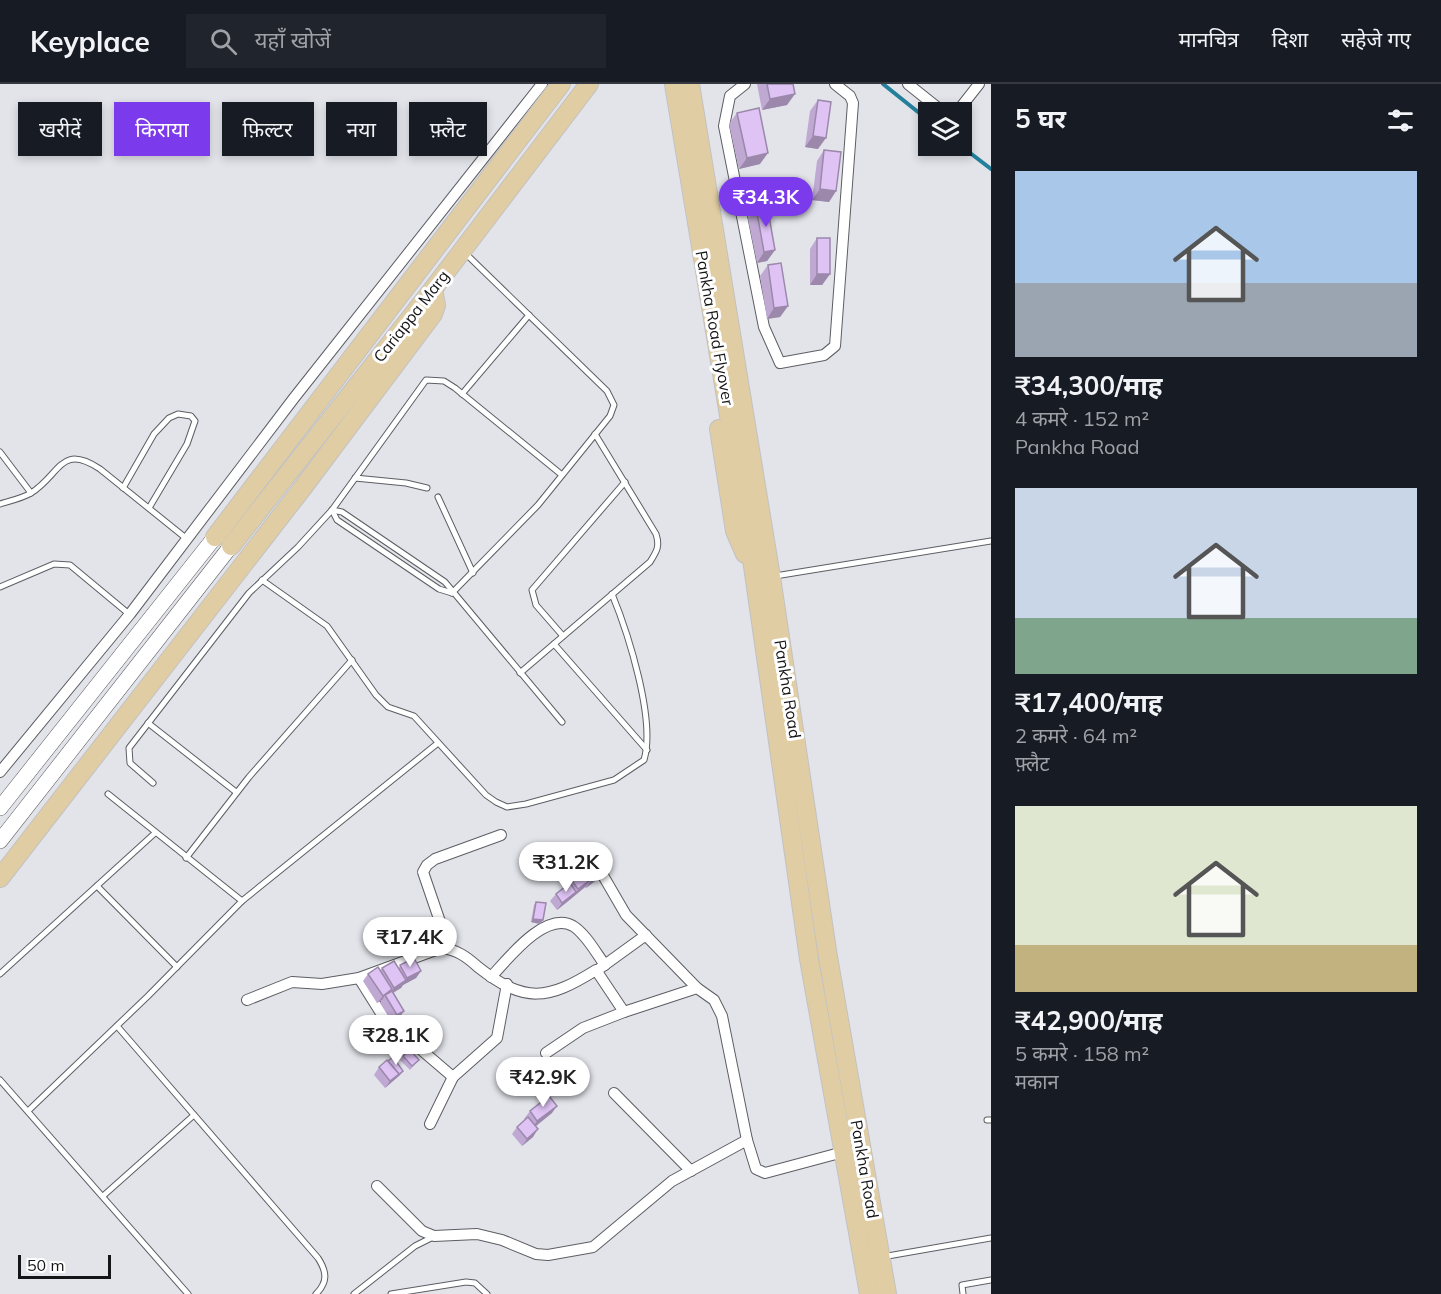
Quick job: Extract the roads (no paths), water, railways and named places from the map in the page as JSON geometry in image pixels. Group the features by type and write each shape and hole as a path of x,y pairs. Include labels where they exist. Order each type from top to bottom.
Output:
{"main road":[{"name":"Cariappa Marg","path":"223,541 561,84"},
{"name":"Cariappa Marg","path":"223,541 433,288 589,84"},
{"name":"Pankha Road","path":"690,84 762,575 809,959 869,1294"},
{"path":"665,85 735,531 762,575"},
{"name":"Pankha Road Flyover","path":"665,85 747,524 762,575"},
{"path":"0,878 301,490 433,314 436,305 433,288"},
{"path":"0,808 223,541"},
{"path":"0,841 223,541"},
{"name":"Pankha Road","path":"762,575 887,1294"}],"street":[{"path":"0,772 130,614 294,398 542,84"},
{"path":"746,84 730,96 724,126 764,327 780,363 824,355 835,346 853,103 845,90 835,84"},
{"path":"908,84 943,112 957,112 979,84"},
{"path":"449,948 423,872 427,865 435,859 501,835"},
{"path":"601,872 620,907 697,988 714,1000 722,1016 747,1140 756,1169 765,1173 843,1152 862,1150"},
{"path":"492,977 528,938 551,925 563,922 573,926 585,938 624,1012"},
{"path":"247,1000 292,982 322,984 359,978 441,948 449,948 469,959 492,977 523,992 542,995 555,993 601,968 646,935"},
{"path":"359,978 384,1018 453,1077"},
{"path":"430,1124 453,1077 497,1038 507,984"},
{"path":"546,1053 583,1028 697,988"},
{"path":"614,1093 691,1171"},
{"path":"377,1186 422,1231 434,1236 477,1234 502,1240 536,1254 580,1251 593,1247 672,1181 747,1140"}],"lane":[{"path":"453,593 511,535 596,434 610,416 613,399 462,250"},
{"path":"462,394 529,315"},
{"path":"153,783 136,771 127,755 129,748 262,580 298,547 332,510 426,380 444,381 562,475"},
{"path":"123,488 160,426 178,414 191,416 195,421 187,444 149,508"},
{"path":"520,673 650,562 659,544 596,434"},
{"path":"0,452 31,494"},
{"path":"0,504 31,494 66,460 75,458 86,460 187,538"},
{"path":"355,478 412,484 427,488"},
{"path":"562,636 536,605 532,590 625,482"},
{"path":"438,497 473,573"},
{"path":"332,510 337,520 439,589 453,593"},
{"path":"332,510 342,512 445,582 562,722"},
{"path":"762,575 991,541"},
{"path":"0,587 54,564 70,565 130,614"},
{"path":"262,580 327,626 376,696 388,707 414,716 486,795 507,807 614,780 644,760 647,750 635,659 629,635 612,594"},
{"path":"554,644 647,750"},
{"path":"186,858 236,792 352,660"},
{"path":"148,723 236,792"},
{"path":"28,1111 242,901 438,742"},
{"path":"108,794 242,901"},
{"path":"0,974 155,833"},
{"path":"97,886 177,967"},
{"path":"117,1026 318,1258 326,1277 324,1286 316,1294"},
{"path":"0,1080 188,1294"},
{"path":"103,1196 194,1115"},
{"path":"354,1294 415,1246 434,1236"},
{"path":"880,1257 991,1238"},
{"path":"963,1294 962,1285 991,1280"},
{"path":"391,1294 466,1282 475,1283 487,1294"}],"waterway":[{"path":"883,84 918,112"},
{"path":"972,154 991,169"}]}
